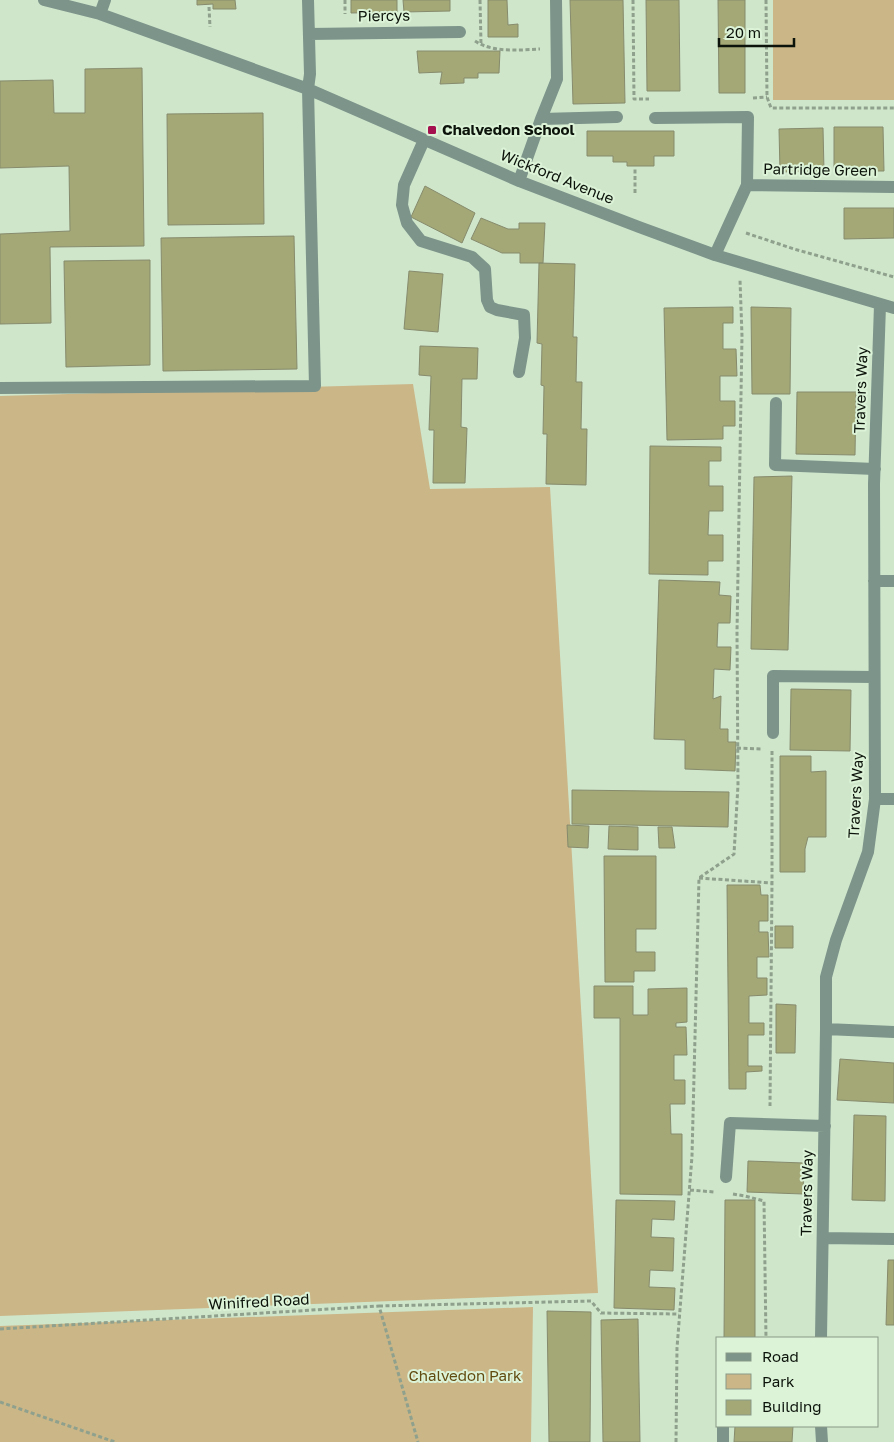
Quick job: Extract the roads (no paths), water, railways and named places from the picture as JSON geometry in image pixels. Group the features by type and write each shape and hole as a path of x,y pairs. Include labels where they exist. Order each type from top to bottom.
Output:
{"street":[{"name":"Wickford Avenue","path":"44,0 100,14 308,89 519,181 715,255 894,308"},
{"path":"100,14 104,0"},
{"path":"0,388 316,386 308,89 308,0"},
{"path":"519,181 557,80 556,0"},
{"name":"Piercys","path":"309,34 460,32"},
{"name":"Partridge Green","path":"655,118 748,117 747,186 715,255"},
{"path":"541,119 617,118"},
{"path":"424,140 404,185 402,205 407,223 422,241 472,257 486,270 487,300 490,307 524,315 525,338 519,372"},
{"name":"Partridge Green","path":"747,186 893,187"},
{"name":"Travers Way","path":"821,1337 826,977 836,940 868,852 875,799 875,469 880,305"},
{"path":"776,403 775,465 875,469"},
{"path":"874,581 894,581"},
{"path":"772,733 773,676 874,677"},
{"path":"875,799 894,799"},
{"path":"826,1029 894,1032"},
{"path":"726,1177 730,1123 825,1126"},
{"path":"823,1238 894,1239"},
{"path":"723,1427 723,1441"},
{"path":"822,1427 822,1442"}],"place":[{"name":"Chalvedon School","path":"432,130"}],"park label":[{"name":"Chalvedon Park","path":"465,1376"}]}
